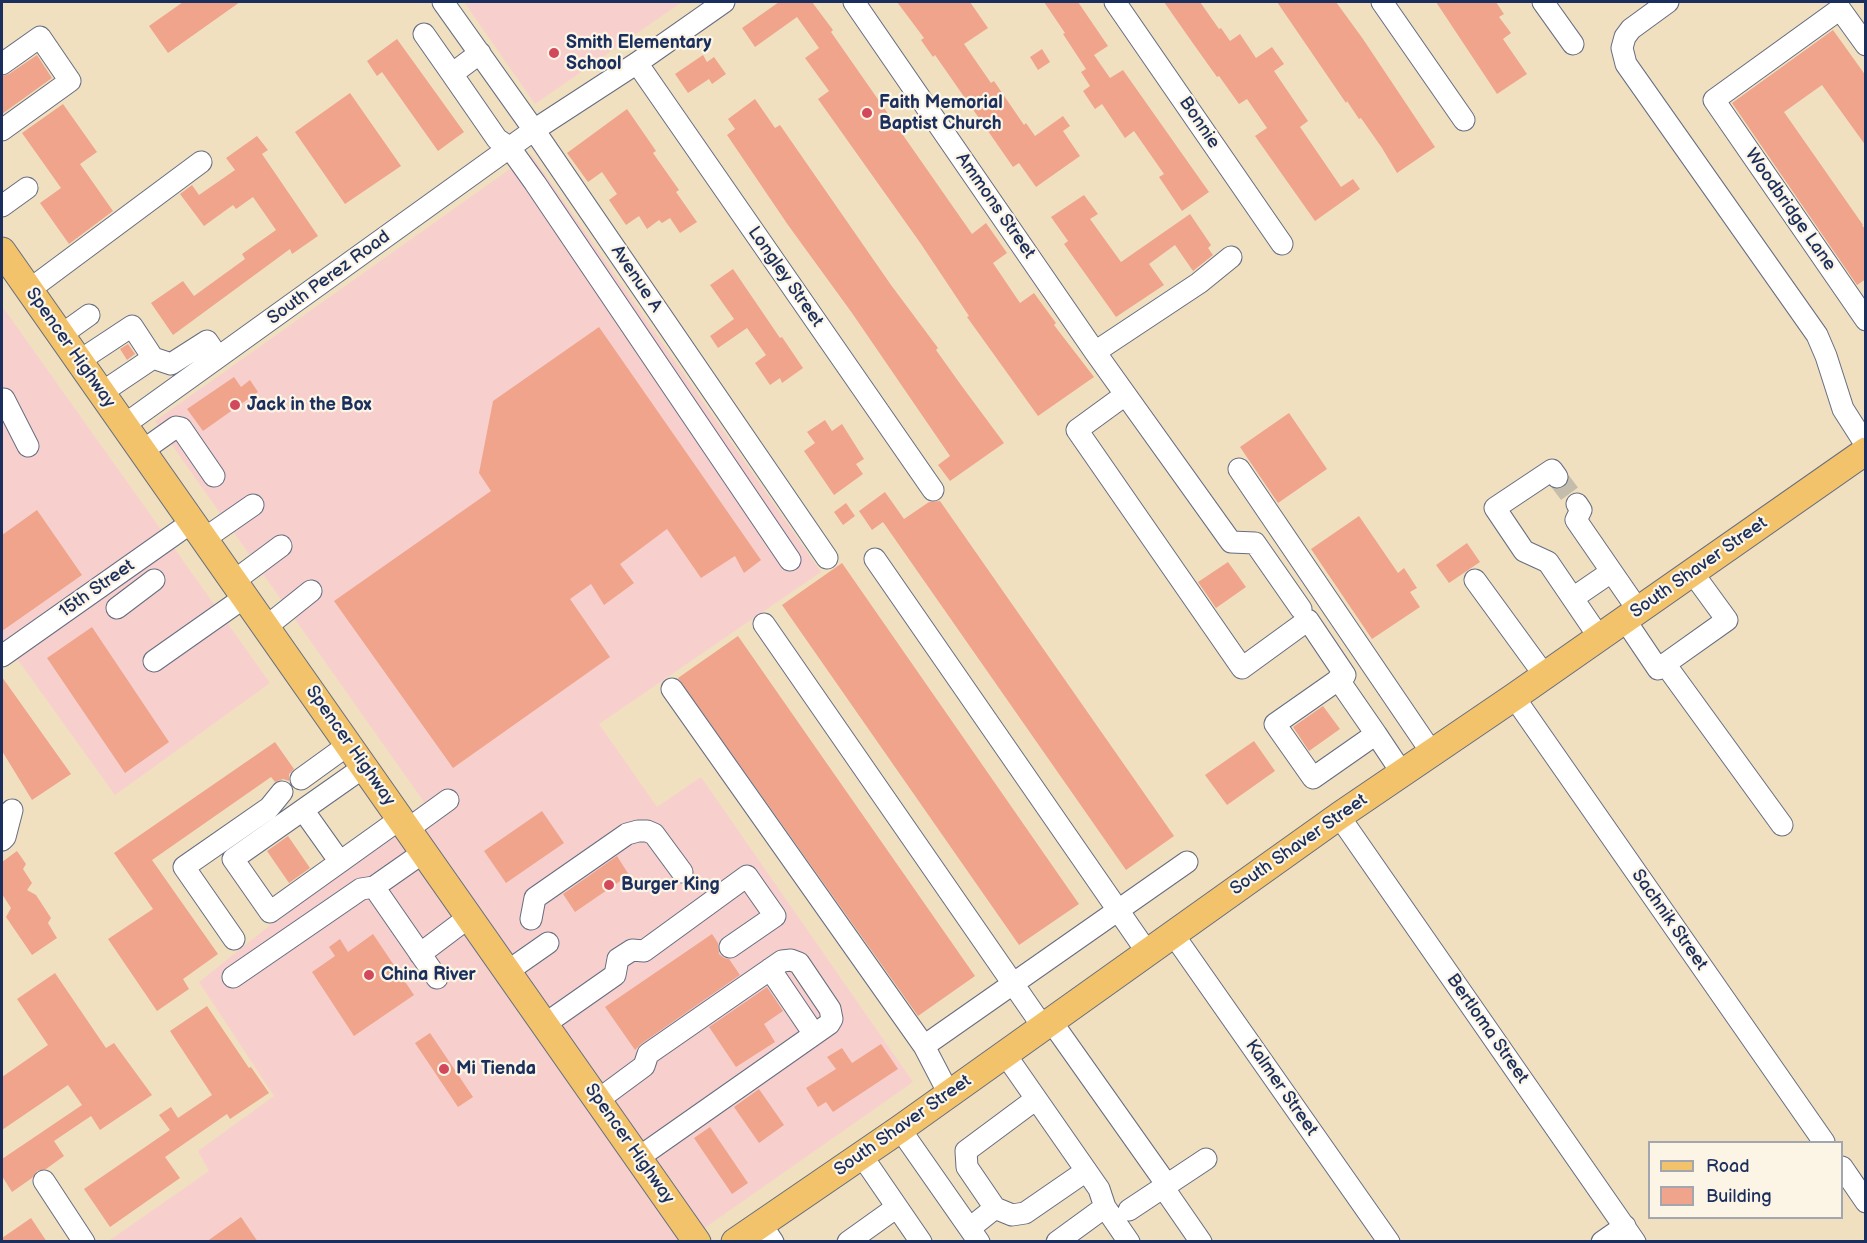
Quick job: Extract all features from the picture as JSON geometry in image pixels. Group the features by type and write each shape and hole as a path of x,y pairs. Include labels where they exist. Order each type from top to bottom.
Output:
{"main road":[{"name":"Spencer Highway","path":"2,251 697,1242"},
{"name":"South Shaver Street","path":"735,1242 767,1233 862,1156 1147,952 1339,816 1545,676 1866,451"}],"street":[{"name":"Avenue A","path":"443,2 534,130 827,558"},
{"name":"South Perez Road","path":"124,425 534,130 637,63 700,10 724,2"},
{"name":"Ammons Street","path":"854,2 1120,388 1231,542 1255,543 1301,609"},
{"name":"Bonnie","path":"1115,2 1282,244"},
{"path":"1382,2 1464,120"},
{"path":"1543,2 1573,45"},
{"path":"1668,2 1631,29 1625,37 1622,48 1626,64 1817,335 1843,409 1866,445"},
{"name":"Woodbridge Lane","path":"1865,319 1714,100 1840,9 1866,45"},
{"path":"424,34 497,139 510,148 790,560"},
{"path":"2,64 40,37 70,81 2,130"},
{"path":"452,74 480,53"},
{"name":"Longley Street","path":"637,63 933,490"},
{"path":"29,290 201,162"},
{"path":"2,206 27,188"},
{"path":"1095,352 1199,283 1231,257"},
{"path":"61,335 89,315"},
{"path":"79,361 132,326 153,358 171,364 207,341 218,357"},
{"path":"102,393 153,358"},
{"path":"1120,388 1077,430 1242,668 1308,620 1345,675 1275,723 1313,778 1376,734"},
{"path":"2,398 28,446"},
{"path":"142,451 176,427 181,428 214,476"},
{"path":"1239,469 1432,753"},
{"path":"1557,477 1552,470 1495,507 1524,551 1548,562 1599,638"},
{"path":"1576,504 1581,510 1576,520 1611,572 1658,669 1727,620 1692,572"},
{"name":"15th Street","path":"2,656 198,530 254,505"},
{"path":"154,661 239,589 281,546"},
{"path":"875,559 1147,952"},
{"path":"1573,598 1611,572"},
{"path":"117,608 154,580"},
{"path":"1475,580 1545,676"},
{"path":"266,627 312,591"},
{"path":"764,624 1013,984 1047,1024 1165,1186 1201,1242"},
{"path":"1665,664 1782,825"},
{"path":"1338,679 1402,774"},
{"path":"672,689 924,1046 949,1094"},
{"name":"Sachnik Street","path":"1514,697 1823,1141"},
{"path":"301,779 348,745"},
{"path":"364,767 233,859 270,912 340,862 448,800"},
{"path":"234,939 184,867 269,808 282,792"},
{"path":"2,840 5,837 12,810"},
{"path":"303,810 340,862"},
{"name":"Bertloma Street","path":"1339,816 1630,1234"},
{"path":"531,919 535,898 627,834 647,831 654,834 682,872"},
{"path":"233,977 361,889 374,887 424,852"},
{"path":"924,1046 1187,862"},
{"path":"545,1024 615,975 618,959 632,950 644,951 747,876 775,916 730,947"},
{"path":"374,887 437,978"},
{"path":"420,954 469,917"},
{"name":"Kalmer Street","path":"1173,934 1389,1242"},
{"path":"508,971 548,943"},
{"path":"598,1100 644,1066 648,1054 770,969 782,961 791,960 799,963 830,1010 832,1018 829,1024 638,1158"},
{"path":"1005,1054 1099,1189 1105,1207 1130,1242"},
{"path":"1036,1099 966,1151 967,1167 995,1208 1012,1215 1025,1213 1086,1171"},
{"path":"900,1129 974,1235 995,1208"},
{"path":"862,1156 921,1242"},
{"path":"1129,1210 1206,1159"},
{"path":"1843,1168 1866,1202"},
{"path":"44,1181 84,1242"},
{"path":"848,1242 897,1207"},
{"path":"1057,1242 1105,1207"},
{"path":"1602,1242 1630,1234"}],"shaded area":[{"name":"Smith Elementary School","path":"464,2 682,2 535,104"},
{"path":"531,154 821,572 599,724 657,807 701,777 913,1082 686,1241 107,1242 209,1171 198,1151 274,1096 199,982 424,802 155,421"},
{"path":"2,306 270,683 115,795 5,642 2,644"}],"building":[{"path":"183,2 240,2 168,53 149,26"},
{"path":"779,2 812,2 972,234 986,223 1007,253 993,263 1020,303 1034,293 1056,323 1054,325 1094,377 1038,416 967,317 969,316 921,244 818,99 829,91 805,58 819,48 797,17 755,47 742,28"},
{"path":"897,2 970,2 988,28 964,44 991,83 994,81 1024,125 1026,123 1035,136 1063,116 1070,126 1063,131 1080,156 1036,187 1019,163 1013,167 935,55 933,57 921,40 924,38"},
{"path":"1044,2 1078,2 1108,46 1094,55 1110,78 1123,70 1209,192 1182,211 1159,177 1164,174 1134,131 1125,138 1102,104 1095,109 1083,91 1090,86 1081,72 1086,69"},
{"path":"1164,2 1200,2 1230,41 1240,34 1256,58 1272,47 1284,64 1274,71 1308,121 1300,127 1341,187 1353,179 1360,189 1315,221 1255,136 1267,128 1247,99 1239,104"},
{"path":"1277,2 1336,2 1435,147 1397,173 1361,118 1359,119 1347,101 1346,103"},
{"path":"1436,2 1496,2 1504,14 1499,17 1511,33 1503,39 1527,74 1497,94"},
{"path":"1833,30 1866,76 1866,146 1822,85 1784,112 1866,231 1866,279 1857,285 1732,103"},
{"path":"397,39 464,132 438,151 382,72 377,76 367,61"},
{"path":"1042,49 1050,62 1038,70 1030,57"},
{"path":"37,55 52,78 2,114 2,76 9,74"},
{"path":"703,55 707,62 714,57 726,74 712,84 709,79 688,93 675,74"},
{"path":"350,93 401,166 345,204 295,132"},
{"path":"755,99 775,128 780,125 891,285 938,348 936,350 1004,443 950,481 938,465 950,456 727,135 735,129 728,119"},
{"path":"63,104 97,152 80,164 113,211 69,244 40,203 61,188 22,133"},
{"path":"627,109 656,151 653,153 679,190 676,192 697,222 680,233 670,218 662,223 659,220 647,229 639,216 626,225 609,200 617,194 602,172 588,182 567,153"},
{"path":"257,136 268,150 262,154 318,236 292,254 290,249 173,335 151,303 183,281 194,296 245,259 242,254 276,230 253,197 236,209 233,205 204,226 180,194 192,185 199,195 235,170 226,158"},
{"path":"1084,195 1098,214 1090,219 1121,262 1190,214 1211,245 1208,248 1213,255 1193,271 1175,245 1149,264 1164,285 1116,317 1064,244 1068,241 1051,217"},
{"path":"733,269 803,368 782,383 780,378 770,385 755,363 766,355 747,328 718,348 710,336 734,319 710,285"},
{"path":"599,327 761,560 744,573 735,556 701,578 667,529 620,564 634,583 604,605 591,584 570,599 610,657 453,768 334,601 491,491 479,473 493,401"},
{"path":"128,344 135,354 127,360 120,349"},
{"path":"234,377 241,387 250,380 258,392 203,431 187,409"},
{"path":"1289,413 1327,469 1278,503 1240,447"},
{"path":"825,420 832,431 842,424 864,459 856,464 863,474 834,495 804,451 815,443 807,432"},
{"path":"885,492 904,519 929,502 940,501 1174,836 1126,870 883,522 872,530 859,511"},
{"path":"846,503 855,516 843,525 834,512"},
{"path":"37,510 82,575 2,631 2,535"},
{"path":"1359,516 1398,573 1404,568 1417,588 1410,592 1420,607 1372,639 1311,549"},
{"path":"1467,543 1480,562 1449,583 1436,565"},
{"path":"1228,562 1246,587 1216,608 1198,582"},
{"path":"842,563 1079,904 1019,945 782,605"},
{"path":"92,627 169,742 125,773 47,658"},
{"path":"738,636 975,976 918,1016 678,678"},
{"path":"2,677 71,774 32,800 2,751"},
{"path":"1323,706 1340,729 1309,751 1293,727"},
{"path":"1254,741 1275,771 1227,805 1205,775"},
{"path":"275,742 294,769 289,774 289,781 283,779 275,782 271,777 152,860 218,954 183,979 189,989 157,1011 108,939 153,909 114,853"},
{"path":"542,811 564,843 506,883 484,851"},
{"path":"288,836 310,868 289,883 267,851"},
{"path":"17,851 26,864 23,869 32,883 27,890 36,895 51,918 48,923 57,938 32,955 6,917 11,908 2,894 2,862"},
{"path":"617,856 629,875 575,912 563,894"},
{"path":"373,934 414,995 354,1036 312,972 335,956 329,947 340,939 348,952"},
{"path":"712,934 718,943 719,954 729,959 740,975 635,1050 605,1007"},
{"path":"55,973 106,1048 114,1043 152,1095 100,1130 91,1116 54,1141 64,1156 46,1169 37,1171 32,1178 12,1192 2,1176 2,1159 82,1105 68,1085 2,1130 2,1077 48,1045 17,999"},
{"path":"767,987 783,1011 764,1024 775,1042 736,1067 709,1027"},
{"path":"207,1006 269,1093 230,1119 227,1114 165,1157 180,1178 110,1227 84,1189 170,1130 159,1115 171,1107 178,1118 212,1095 170,1031"},
{"path":"430,1033 473,1097 458,1107 415,1043"},
{"path":"881,1044 898,1069 833,1112 826,1102 818,1107 806,1088 836,1069 827,1057 842,1048 852,1063"},
{"path":"759,1089 784,1125 759,1143 734,1107"},
{"path":"710,1127 748,1183 732,1194 694,1138"},
{"path":"241,1217 258,1242 206,1242"},
{"path":"31,1218 47,1242 2,1242 2,1238"}],"tunnel":[{"path":"1557,477 1577,504"}],"place":[{"name":"Smith Elementary School","path":"554,53"},
{"name":"Faith Memorial Baptist Church","path":"867,113"},
{"name":"Jack in the Box","path":"235,405"},
{"name":"Burger King","path":"609,885"},
{"name":"China River","path":"369,975"},
{"name":"Mi Tienda","path":"444,1069"}]}
